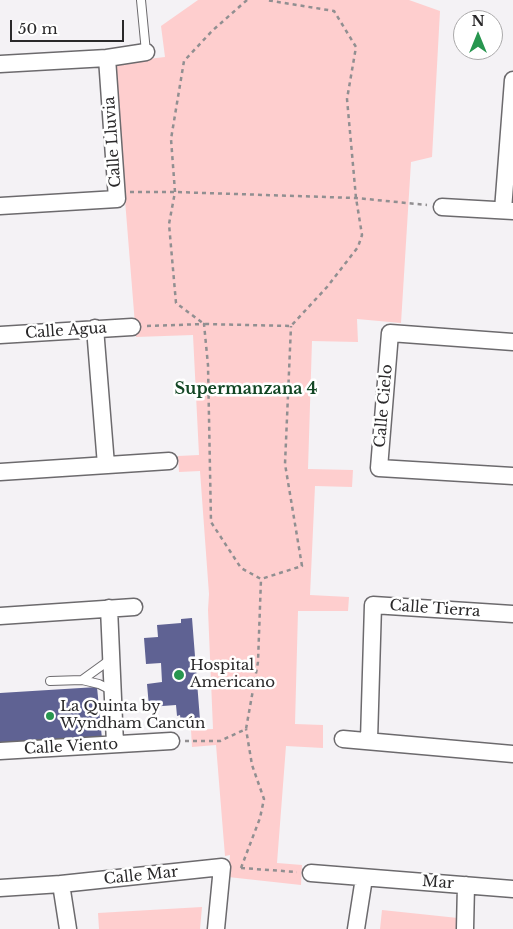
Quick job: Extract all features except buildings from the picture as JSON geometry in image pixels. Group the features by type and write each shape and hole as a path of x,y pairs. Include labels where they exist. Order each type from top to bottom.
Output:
{"street":[{"path":"0,64 107,58 146,52"},
{"name":"Calle Lluvia","path":"0,206 117,199 107,58"},
{"path":"442,207 508,211 513,80"},
{"name":"Calle Agua","path":"0,335 132,327"},
{"path":"95,328 106,465"},
{"name":"Calle Cielo","path":"513,342 390,333 379,468 513,476"},
{"path":"0,472 169,461"},
{"name":"Calle Tierra","path":"369,740 372,605 513,614"},
{"path":"0,616 134,607"},
{"path":"109,608 115,744"},
{"path":"343,739 513,754"},
{"name":"Calle Viento","path":"0,751 171,741"},
{"name":"Calle Mar","path":"0,888 61,884 222,867 216,929"},
{"path":"311,873 364,878 356,929"},
{"name":"Mar","path":"364,878 513,889"},
{"path":"61,884 68,929"},
{"path":"465,929 466,885"}],"lane":[{"path":"141,0 146,52"},
{"path":"82,680 111,659"},
{"path":"50,681 82,680 99,684 113,691"}],"path":[{"path":"247,0 212,31 184,61 171,139 175,192 169,224 176,303 204,324 208,365 211,522 241,568 261,580 302,566 285,464 291,326 327,287 358,247 362,235 356,198 347,100 356,47 334,11 266,0"},
{"path":"116,192 356,198 442,207"},
{"path":"132,327 204,324 291,326"},
{"path":"261,580 258,662 246,729 252,764 264,798 260,818 241,868 311,873"},
{"path":"171,741 220,741 246,729"}],"shaded area":[{"path":"198,0 409,0 440,11 432,157 411,162 401,323 357,319 358,342 312,341 308,469 353,470 352,487 315,486 310,595 349,597 348,611 298,611 295,724 323,725 323,748 286,746 277,863 302,865 301,885 228,877 230,855 225,856 216,745 192,747 191,730 213,729 209,594 200,471 179,472 178,456 199,455 193,335 136,337 114,63 165,57 161,26"},
{"path":"202,907 200,929 99,929 98,913"},
{"path":"382,910 458,918 457,929 380,929"}],"place":[{"name":"Hospital Americano","path":"179,675"},
{"name":"La Quinta by Wyndham Cancún","path":"50,716"}],"district":[{"name":"Supermanzana 4","path":"246,389"}]}
